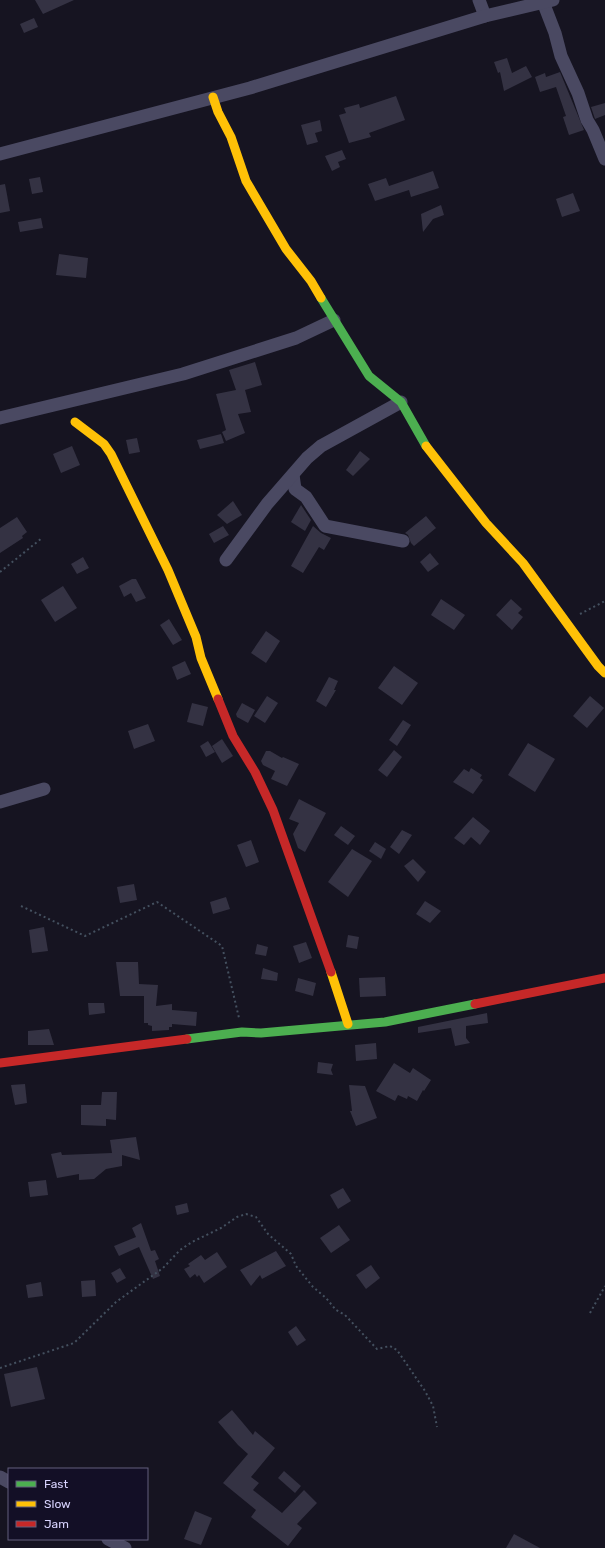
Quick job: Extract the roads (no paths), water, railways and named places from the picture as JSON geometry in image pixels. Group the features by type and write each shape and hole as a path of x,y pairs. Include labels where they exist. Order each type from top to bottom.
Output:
{"street":[{"path":"479,0 485,16"},
{"path":"0,154 250,88 485,16 548,1 561,56 578,93 587,120 593,130 605,159"},
{"path":"213,97 218,112 231,137 246,181 286,249 311,281 369,376 401,402 428,449 486,523 523,563 605,674"},
{"path":"0,418 184,374 296,338 334,320"},
{"path":"226,560 267,504 307,458 321,446 401,402"},
{"path":"75,422 104,444 111,454 168,570 196,637 201,658 222,710 234,736 255,772 273,810 337,987 348,1024"},
{"path":"293,475 295,489 306,497 325,526 402,541"},
{"path":"0,802 44,789"},
{"path":"0,1063 242,1032 261,1033 348,1024 385,1022 605,978"},
{"path":"110,1540 125,1548"}]}
